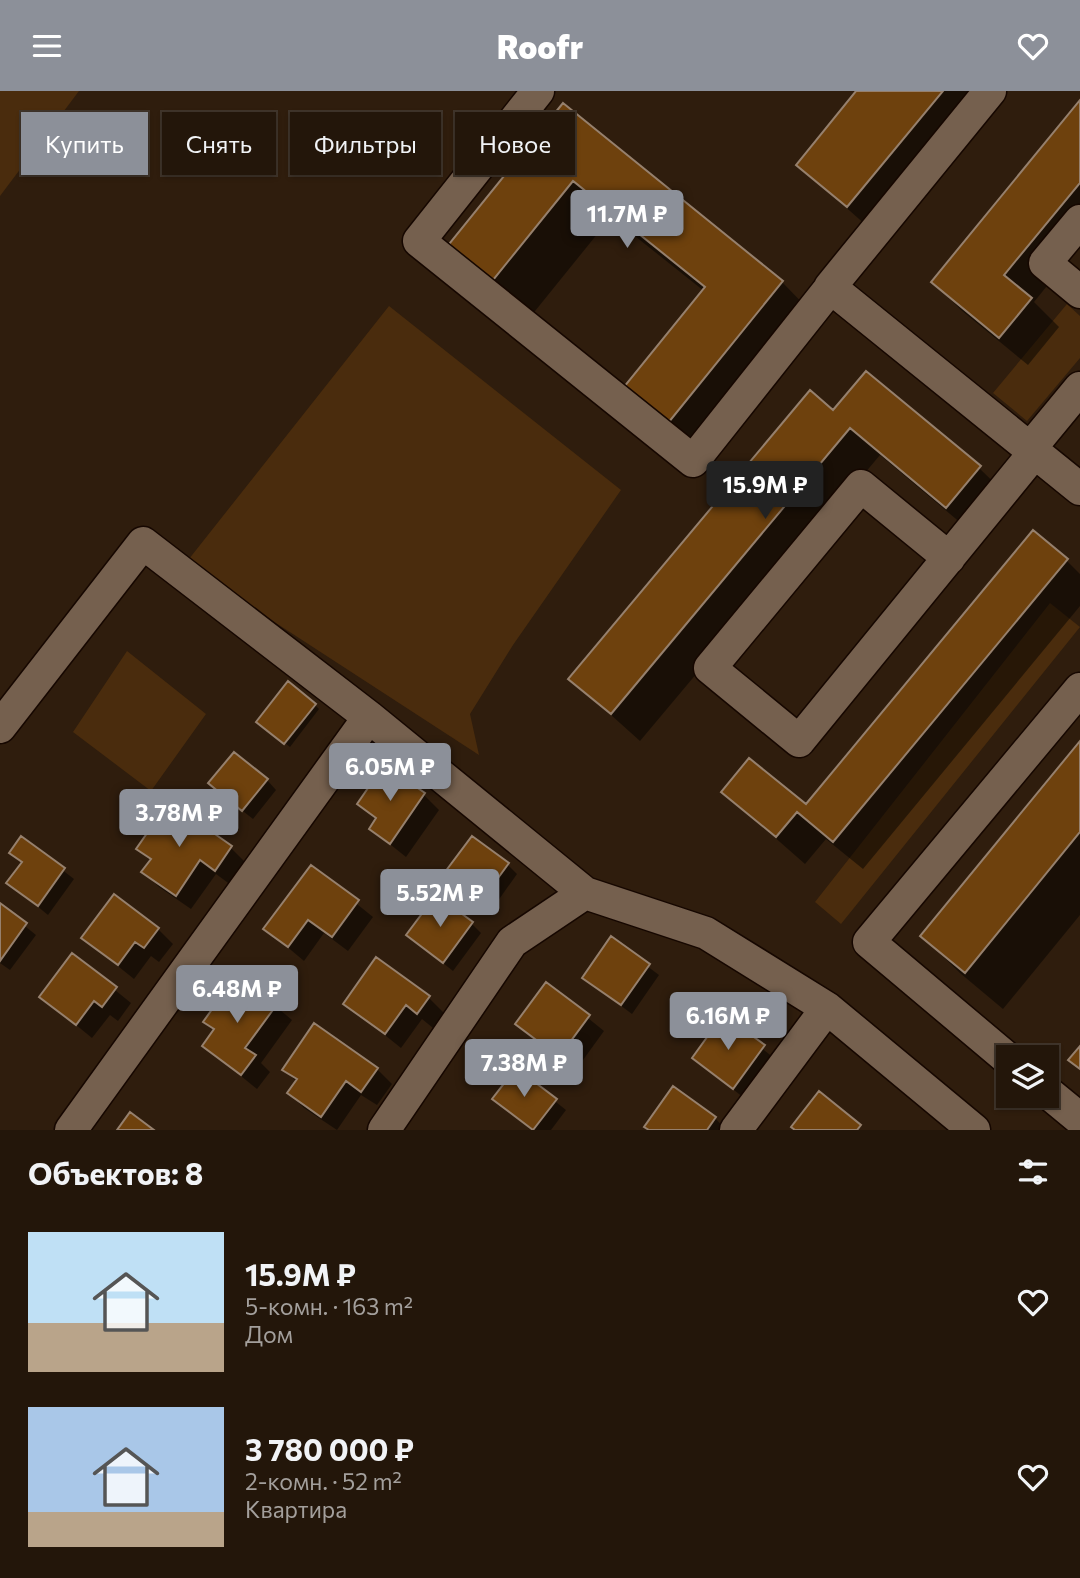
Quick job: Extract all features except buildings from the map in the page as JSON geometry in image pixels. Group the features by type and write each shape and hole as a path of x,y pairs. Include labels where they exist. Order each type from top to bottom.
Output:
{"street":[{"path":"538,91 419,241 693,461 989,91"},
{"path":"1080,221 1045,263 1080,292"},
{"path":"831,287 1080,489"},
{"path":"949,558 861,486 710,668 799,741 949,558 1035,452 1037,440 1080,388"},
{"path":"0,727 143,543 369,717 585,893 706,933 827,1008 974,1130"},
{"path":"996,1049 869,942 1080,689"},
{"path":"71,1130 369,717"},
{"path":"384,1130 512,942 585,893"},
{"path":"736,1130 827,1008"},
{"path":"1059,1102 1080,1119"}],"shaded area":[{"path":"0,91 79,91 63,112 21,112 21,168 0,196"},
{"path":"1067,304 1080,316 1080,358 1027,421 993,393"},
{"path":"389,306 621,490 513,645 470,714 479,755 185,564"},
{"path":"1050,603 1080,627 841,924 815,902"},
{"path":"127,651 206,714 151,791 73,732"}]}
